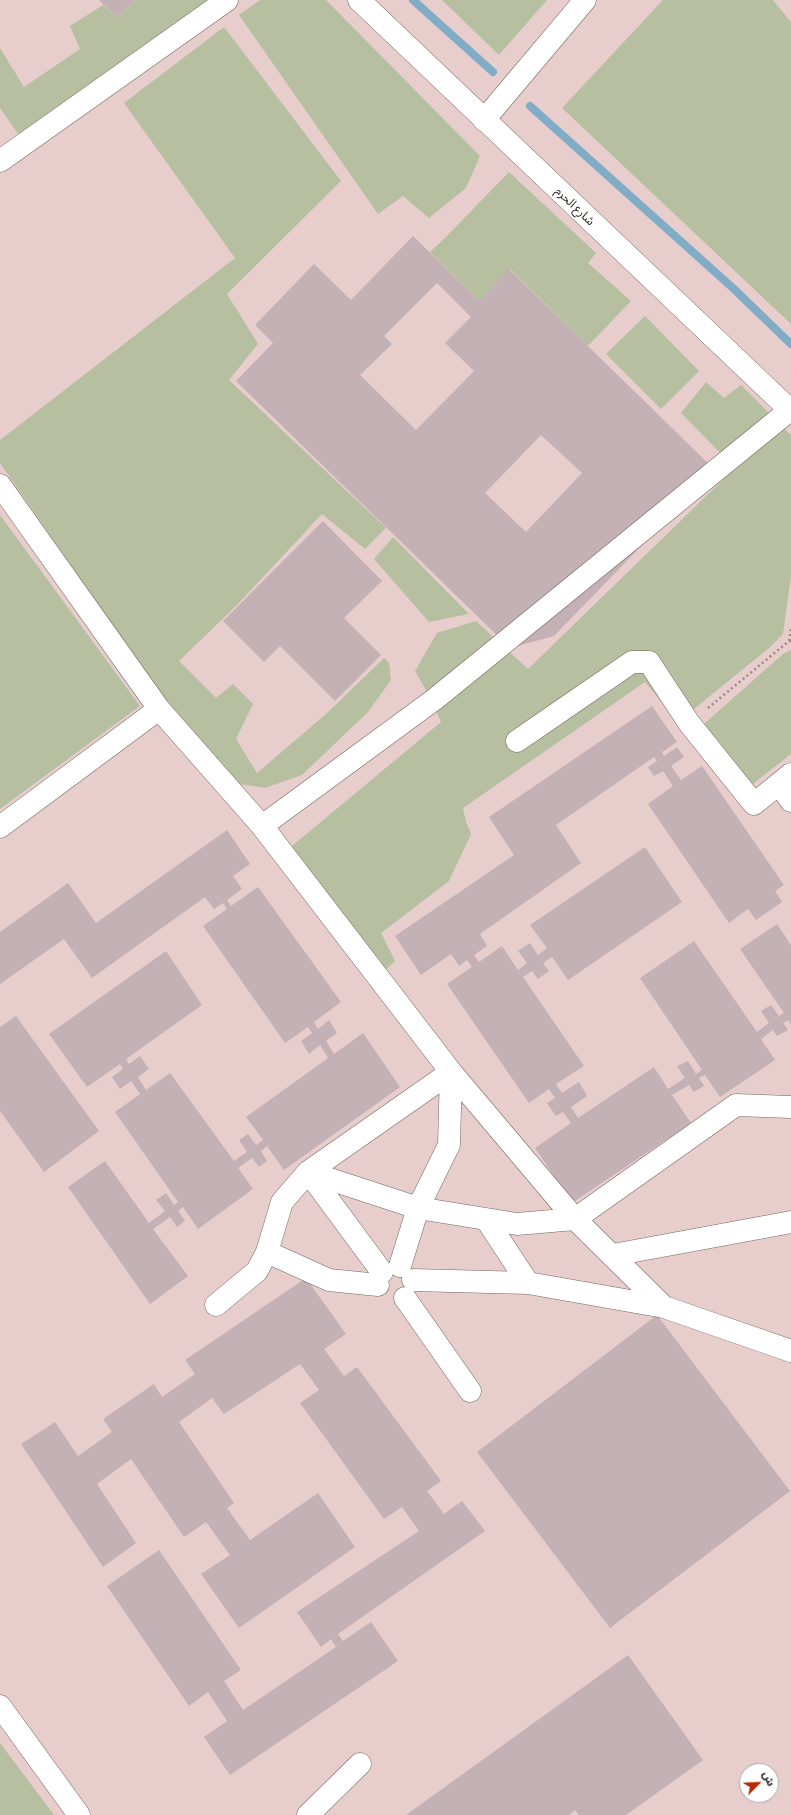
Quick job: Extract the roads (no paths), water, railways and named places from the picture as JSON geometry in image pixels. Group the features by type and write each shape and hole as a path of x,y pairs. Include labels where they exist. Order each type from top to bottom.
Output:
{"street":[{"path":"0,161 227,0"},
{"name":"شارع الحرم","path":"359,0 790,410"},
{"path":"484,120 584,0"},
{"path":"262,826 435,699 790,410"},
{"path":"0,485 159,709 262,826 451,1072 575,1219 664,1307"},
{"path":"517,741 632,662 649,662 689,723 754,804 787,786"},
{"path":"0,827 159,709"},
{"path":"216,1305 257,1271 267,1252 282,1202 308,1172 451,1072"},
{"path":"396,1280 418,1208 449,1145 451,1072"},
{"path":"308,1172 418,1208 518,1224 575,1219 736,1104 791,1107"},
{"path":"308,1172 396,1280 470,1391"},
{"path":"486,1219 528,1283"},
{"path":"613,1255 791,1222"},
{"path":"267,1252 329,1280 528,1283 664,1307 791,1351"},
{"path":"0,1706 79,1815"},
{"path":"308,1815 360,1764"}],"waterway":[{"path":"413,0 493,72"},
{"path":"530,106 734,289 791,344"}]}
